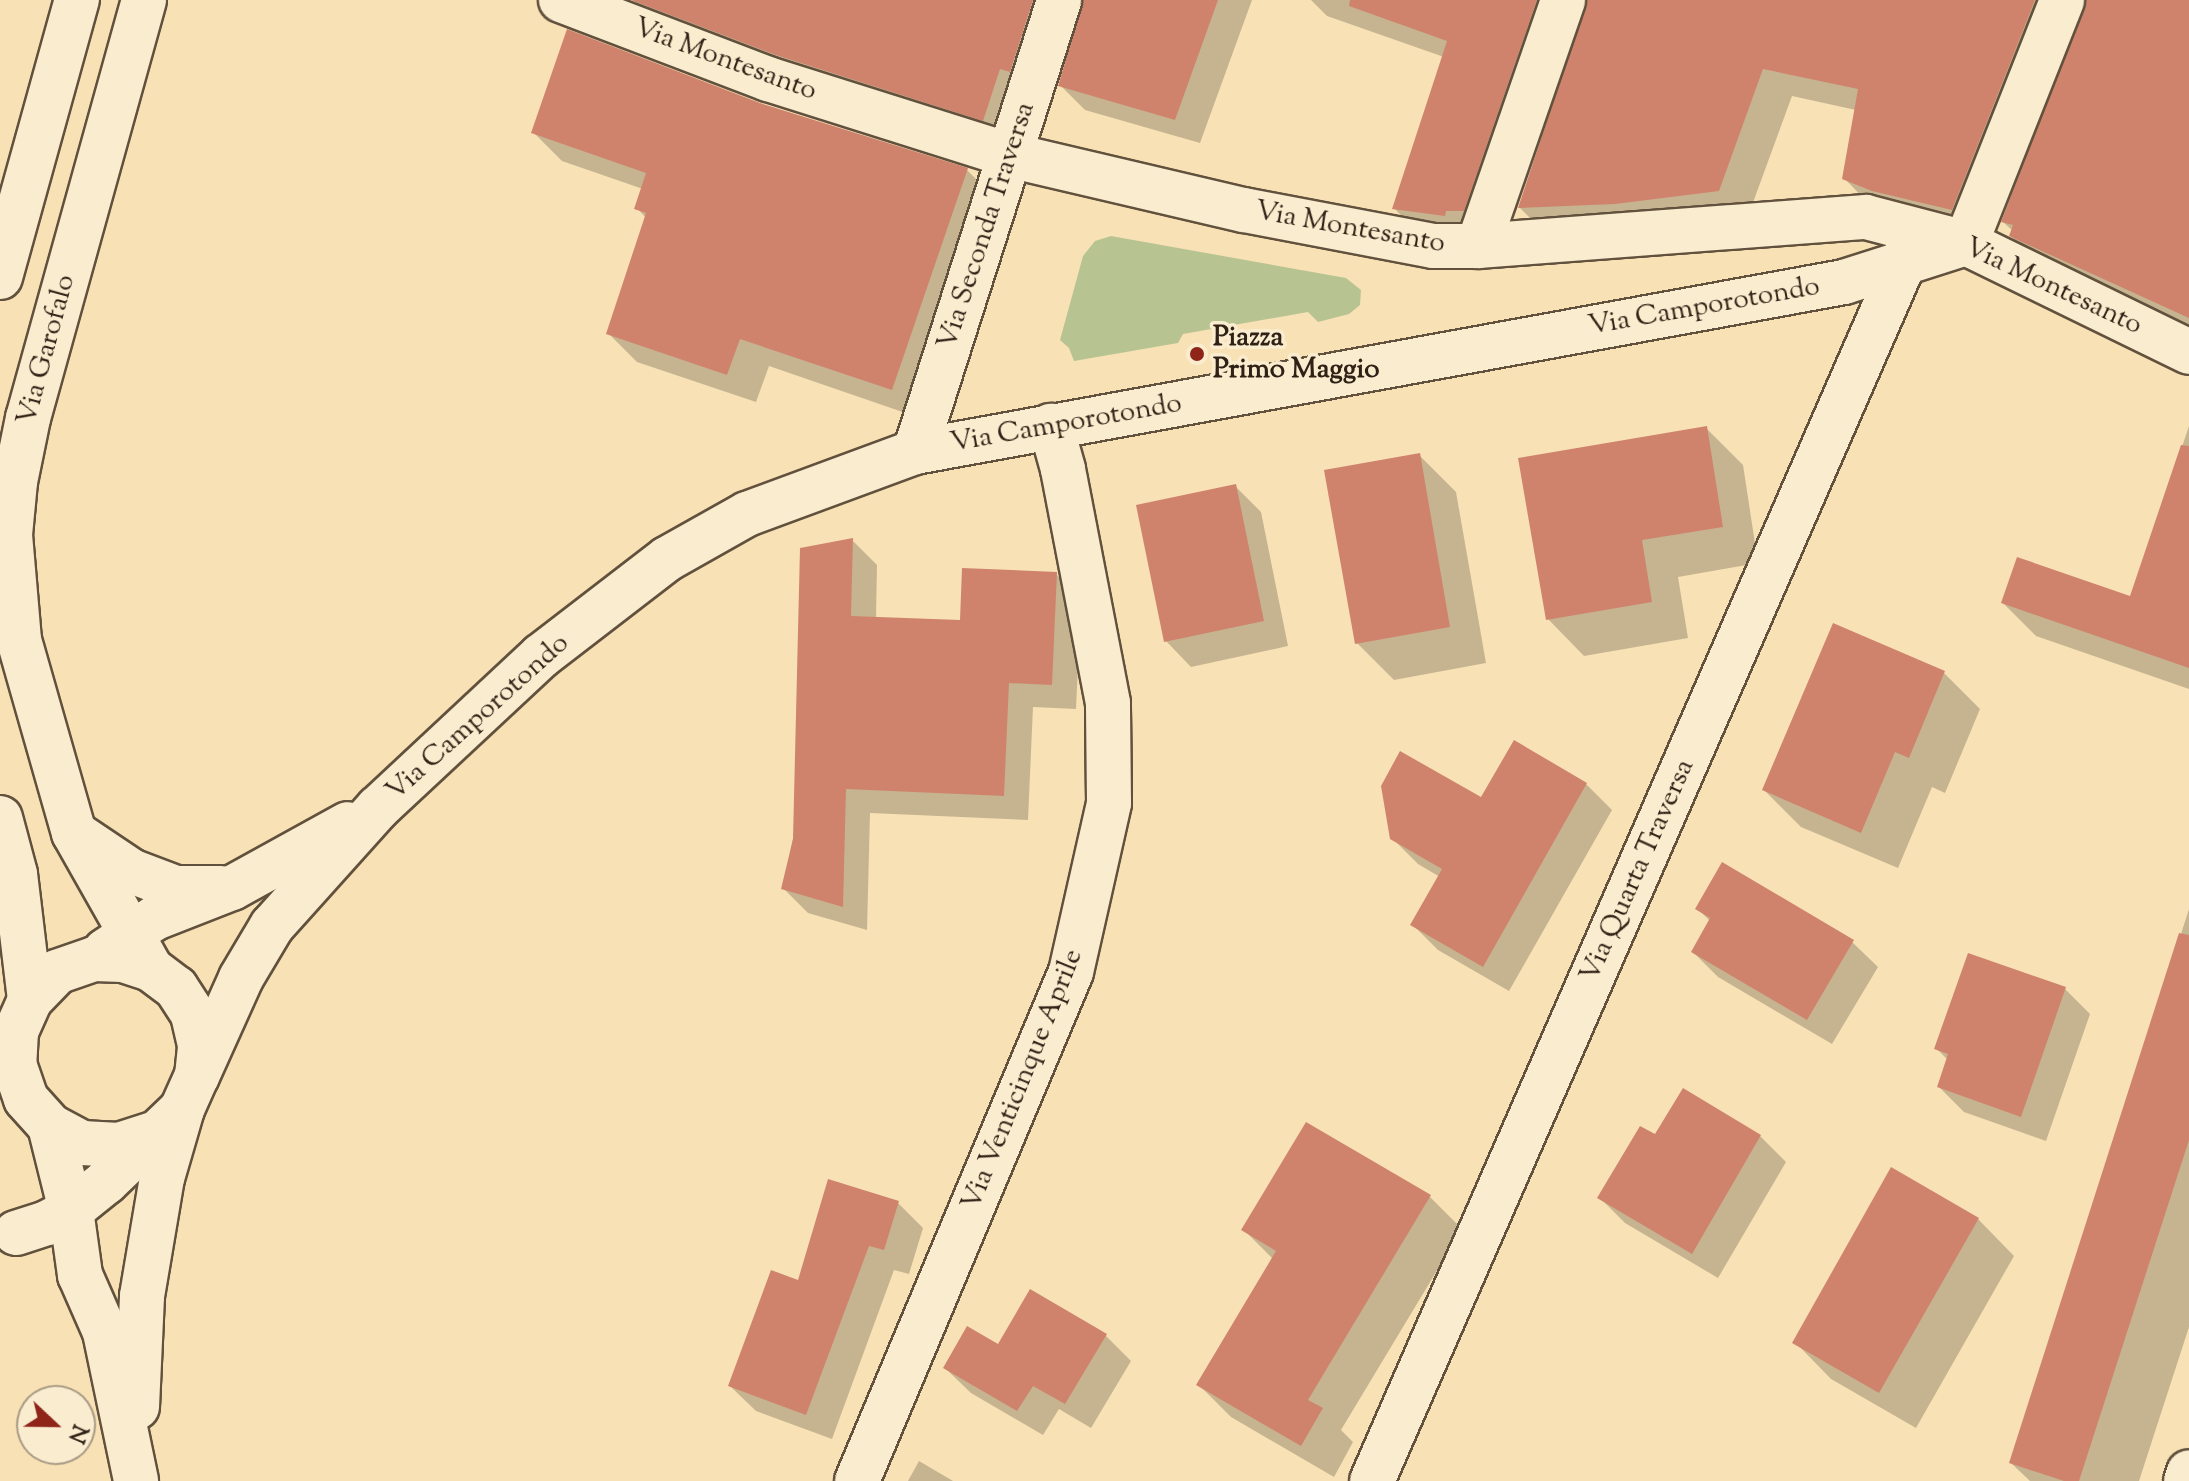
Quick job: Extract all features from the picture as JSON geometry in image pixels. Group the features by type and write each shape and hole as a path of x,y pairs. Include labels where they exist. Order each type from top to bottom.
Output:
{"street":[{"path":"0,277 77,0"},
{"name":"Via Garofalo","path":"140,951 74,833 19,640 10,535 15,482 28,418 144,0"},
{"name":"Via Montesanto","path":"561,0 768,79 1009,155 1244,210 1433,246 1478,246 1866,217 1909,246"},
{"name":"Via Seconda Traversa","path":"915,452 1059,0"},
{"path":"1478,246 1563,0"},
{"path":"1966,243 2062,0"},
{"name":"Via Montesanto","path":"1966,243 2189,352"},
{"name":"Via Camporotondo","path":"378,808 541,656 667,559 747,514 915,452 1844,282 1909,246 1966,243"},
{"name":"Via Quarta Traversa","path":"1372,1481 1909,246"},
{"name":"Via Venticinque Aprile","path":"857,1481 1071,972 1107,816 1108,703 1063,469 1051,426"},
{"path":"177,1106 119,1145 82,1143 50,1126 7,1076 16,1031 30,1000 57,972 94,959 123,960 140,951 155,918 232,888 378,808"},
{"path":"8,1232 47,1223 71,1210 106,1182 177,1106 241,978 272,926 378,808"},
{"path":"0,818 22,912 30,1000"},
{"path":"74,833 131,871 176,888 232,888"},
{"path":"135,1469 142,1296 177,1106 200,1045 193,1014 176,988 140,951"},
{"path":"50,1126 71,1210 80,1275 105,1332 135,1469"},
{"path":"8,1232 52,1247 80,1275"},
{"path":"2186,1481 2189,1472"}],"green space":[{"path":"1111,236 1346,278 1361,290 1360,305 1349,314 1318,322 1308,312 1183,334 1178,343 1074,361 1069,348 1060,340 1083,256 1095,241"}],"building":[{"path":"631,0 1033,0 1010,72 1000,69 983,121 776,55"},
{"path":"1083,0 1218,0 1175,120 1058,86"},
{"path":"1350,0 1537,0 1464,211 1446,211 1445,216 1392,209 1447,41 1349,6"},
{"path":"1587,0 2035,0 1952,210 1872,191 1842,179 1858,89 1763,69 1719,191 1615,204 1518,208"},
{"path":"2086,0 2189,0 2189,318 2009,236 2013,225 2001,222"},
{"path":"567,29 760,103 968,168 892,390 740,339 727,375 606,334 646,213 634,209 646,173 531,133"},
{"path":"1707,426 1723,527 1642,540 1652,602 1546,620 1518,458"},
{"path":"2181,445 2189,446 2189,668 2001,603 2017,557 2130,596"},
{"path":"1420,453 1450,627 1355,644 1324,470"},
{"path":"1236,484 1264,621 1164,642 1136,505"},
{"path":"853,538 851,616 960,620 962,568 1057,572 1052,685 1009,683 1004,796 846,789 843,907 781,889 793,839 800,548"},
{"path":"1833,623 1945,671 1909,758 1895,752 1861,833 1762,790"},
{"path":"1514,740 1587,783 1483,967 1410,925 1442,869 1390,839 1381,786 1400,751 1481,797"},
{"path":"1722,862 1854,940 1807,1020 1691,952 1710,918 1695,909"},
{"path":"2179,933 2189,935 2189,1140 2079,1481 2064,1481 2009,1463"},
{"path":"1968,953 2066,987 2021,1117 1937,1087 1948,1054 1934,1049"},
{"path":"1683,1088 1761,1135 1692,1254 1597,1198 1640,1126 1655,1134"},
{"path":"1306,1122 1431,1195 1308,1400 1323,1408 1301,1446 1196,1385 1276,1251 1241,1230"},
{"path":"1891,1167 1979,1218 1879,1393 1792,1343"},
{"path":"828,1179 899,1201 884,1250 869,1246 806,1415 728,1386 771,1270 798,1280"},
{"path":"1030,1289 1107,1334 1065,1404 1033,1386 1017,1411 943,1368 967,1326 998,1344"}],"place":[{"name":"Piazza Primo Maggio","path":"1197,354"}]}
